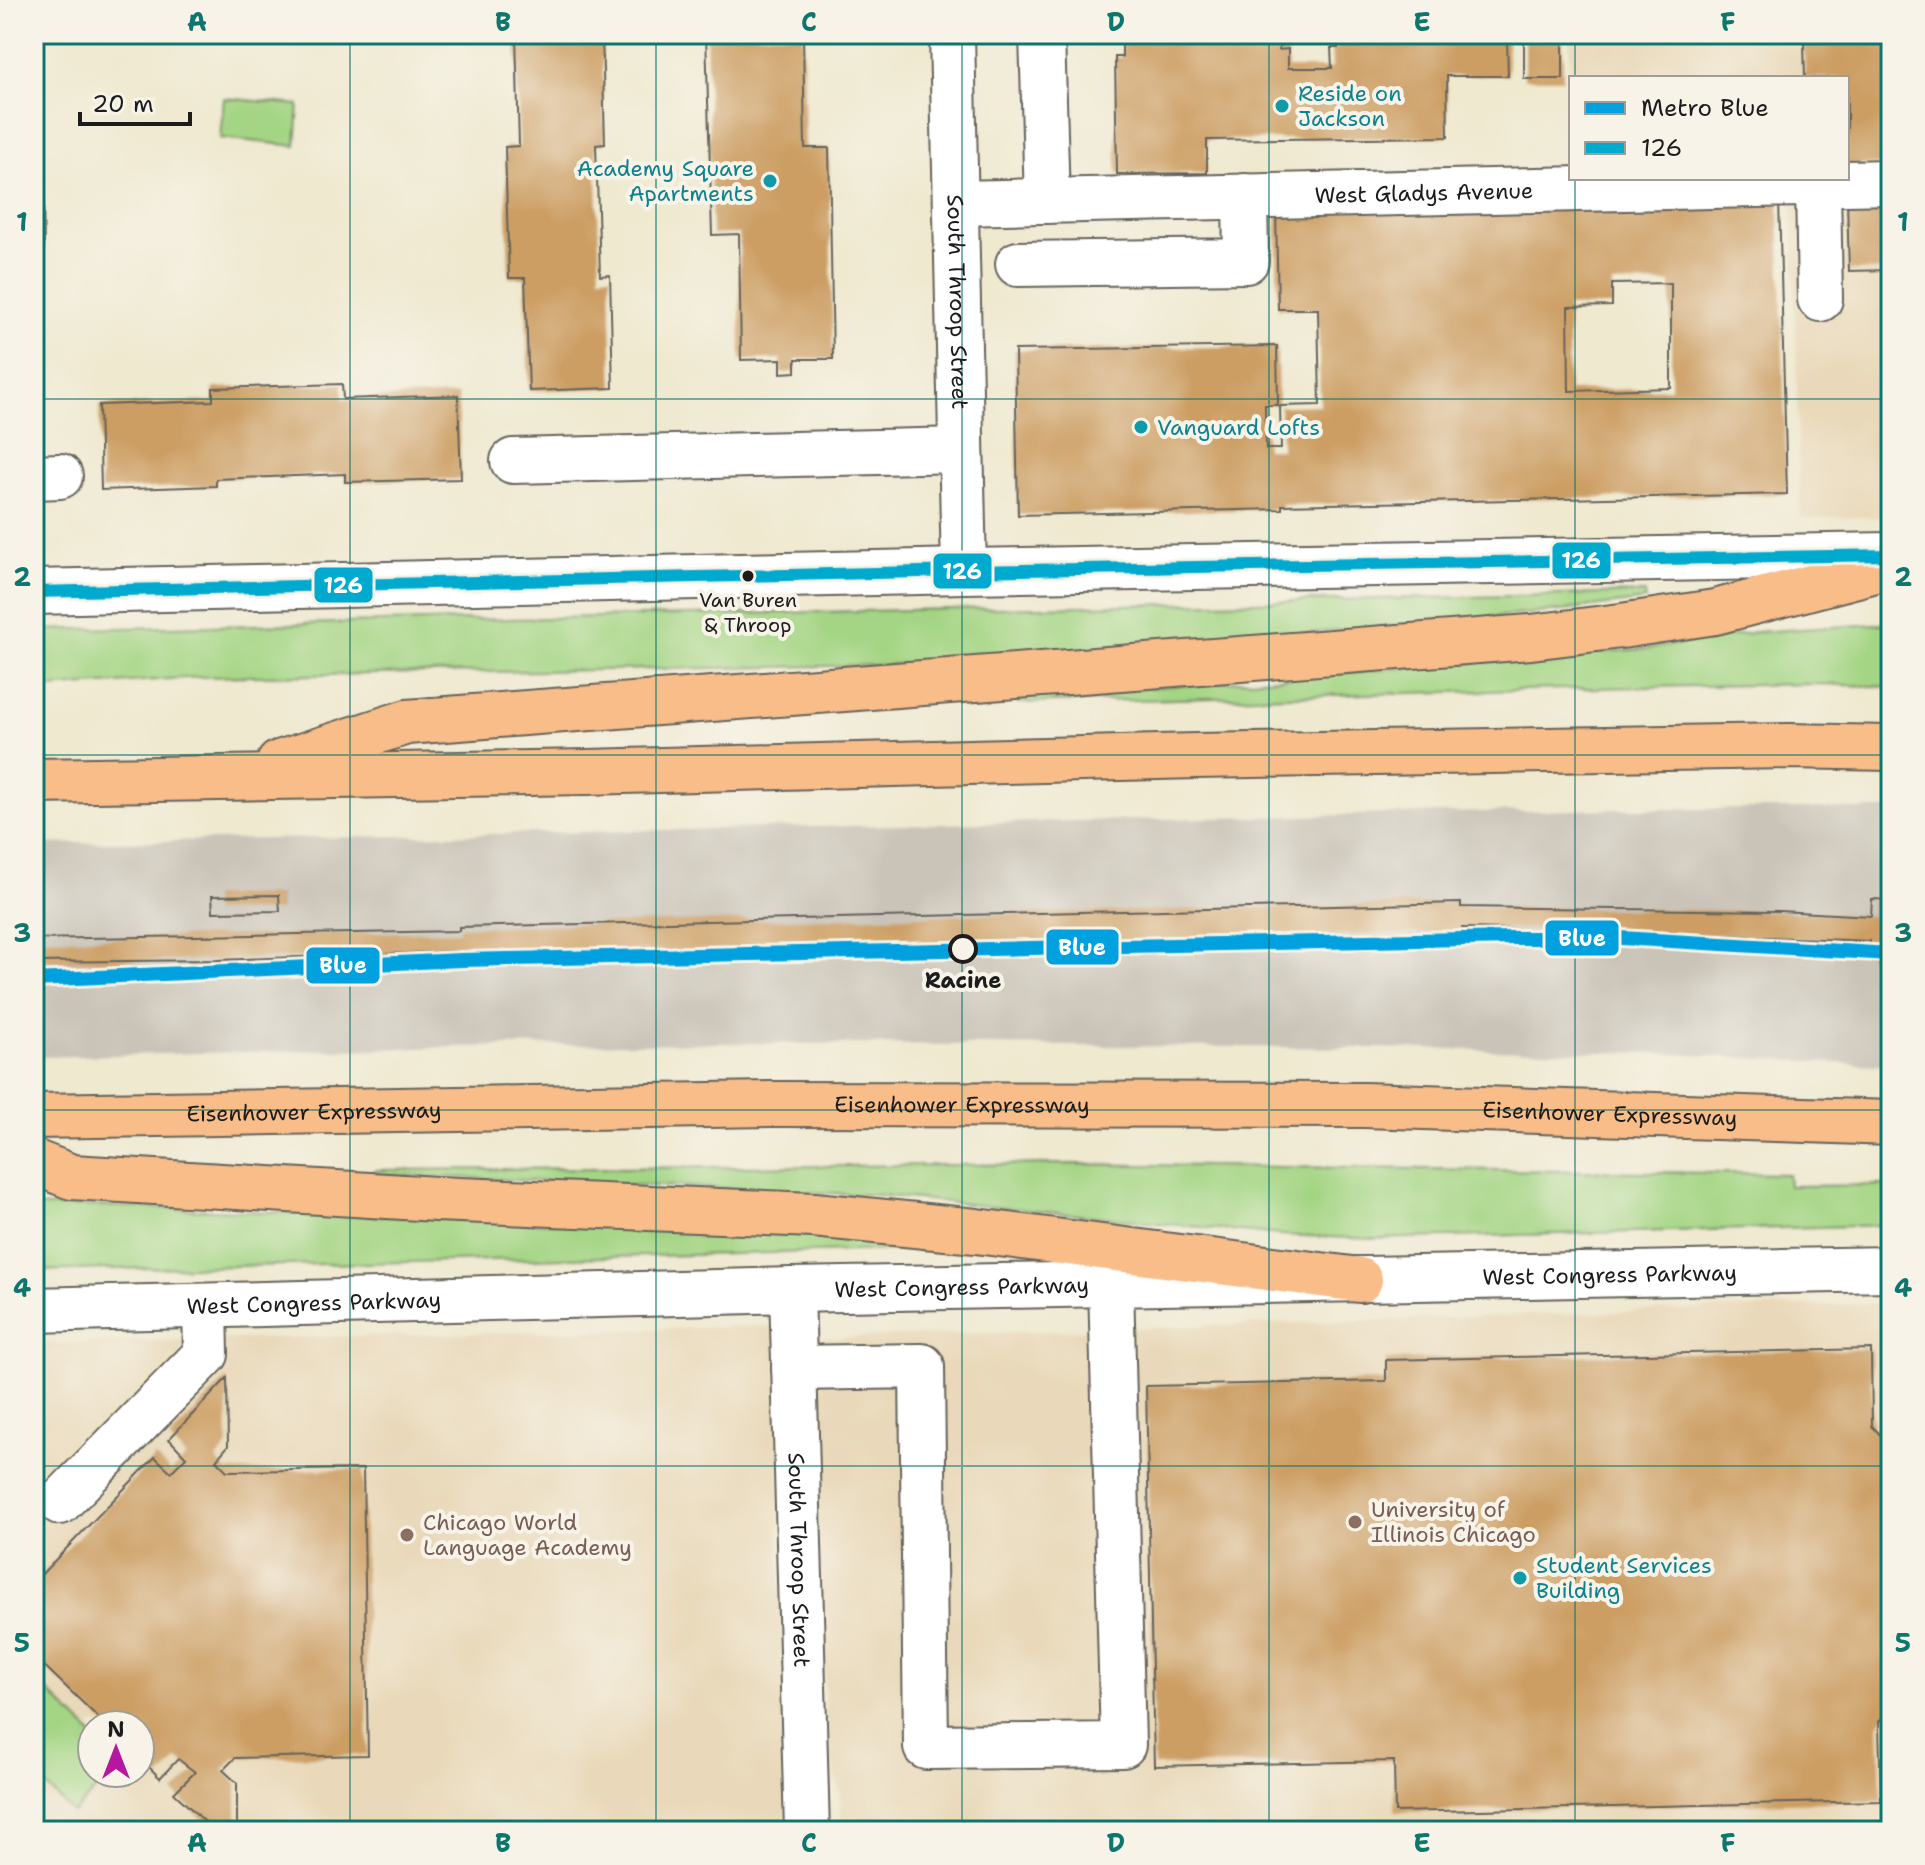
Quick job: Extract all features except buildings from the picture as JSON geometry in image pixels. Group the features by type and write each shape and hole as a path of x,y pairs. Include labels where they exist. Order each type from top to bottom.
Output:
{"highway":[{"path":"236,777 407,722 1531,637 1715,612 1891,566"},
{"path":"34,781 587,772 1211,756 1789,746 1891,748"},
{"name":"Eisenhower Expressway","path":"34,1116 770,1104 1364,1105 1891,1123"},
{"path":"34,1162 72,1177 437,1199 814,1215 897,1222 1360,1280"}],"street":[{"name":"South Throop Street","path":"952,34 964,571"},
{"path":"1042,34 1047,201"},
{"name":"West Gladys Avenue","path":"956,203 1891,182"},
{"path":"1818,184 1820,299"},
{"path":"957,265 1246,261 1245,196"},
{"path":"513,461 961,450"},
{"path":"34,592 964,571 1891,555"},
{"name":"West Congress Parkway","path":"34,1310 792,1290 1891,1269"},
{"path":"794,1368 922,1366 926,1747 1123,1745 1111,1284"},
{"name":"South Throop Street","path":"792,1290 807,1831"},
{"path":"60,1502 206,1354 205,1306"}],"shaded area":[{"path":"1569,34 1891,34 1891,517 1800,518 1792,184 1849,180 1849,76 1570,76"},
{"path":"1618,809 1891,809 1891,1066 1654,1053 713,1043 34,1057 34,844"},
{"name":"University of Illinois Chicago","path":"1891,1303 1891,1831 842,1831 840,1793 827,1746 811,1339"},
{"name":"Chicago World Language Academy","path":"776,1326 786,1831 34,1831 34,1344"}],"green space":[{"path":"224,98 299,105 296,146 220,138"},
{"path":"1645,593 1645,600 1561,611 886,665 199,677 34,689 34,630"},
{"path":"1891,623 1891,687 1818,684 1643,687 1017,703 1019,698 1647,649 1756,632"},
{"path":"1068,1164 1788,1174 1789,1186 1891,1185 1891,1225 1373,1239 1280,1235 877,1195 373,1174 375,1170"},
{"path":"97,1206 874,1237 982,1248 34,1271 34,1207"},
{"path":"34,1678 76,1719 76,1789 96,1789 73,1813 34,1774"}],"metro line":[{"name":"Blue","path":"34,980 461,960 1512,938 1621,938 1891,954"}],"transit line":[{"name":"126","path":"34,592 964,571 1891,555"}],"place":[{"name":"Reside on Jackson","path":"1282,106"},
{"name":"Academy Square Apartments","path":"770,181"},
{"name":"Vanguard Lofts","path":"1141,427"},
{"name":"Van Buren & Throop","path":"748,576"},
{"name":"Racine","path":"963,949"},
{"name":"University of Illinois Chicago","path":"1355,1522"},
{"name":"Chicago World Language Academy","path":"407,1535"},
{"name":"Student Services Building","path":"1520,1578"}]}
